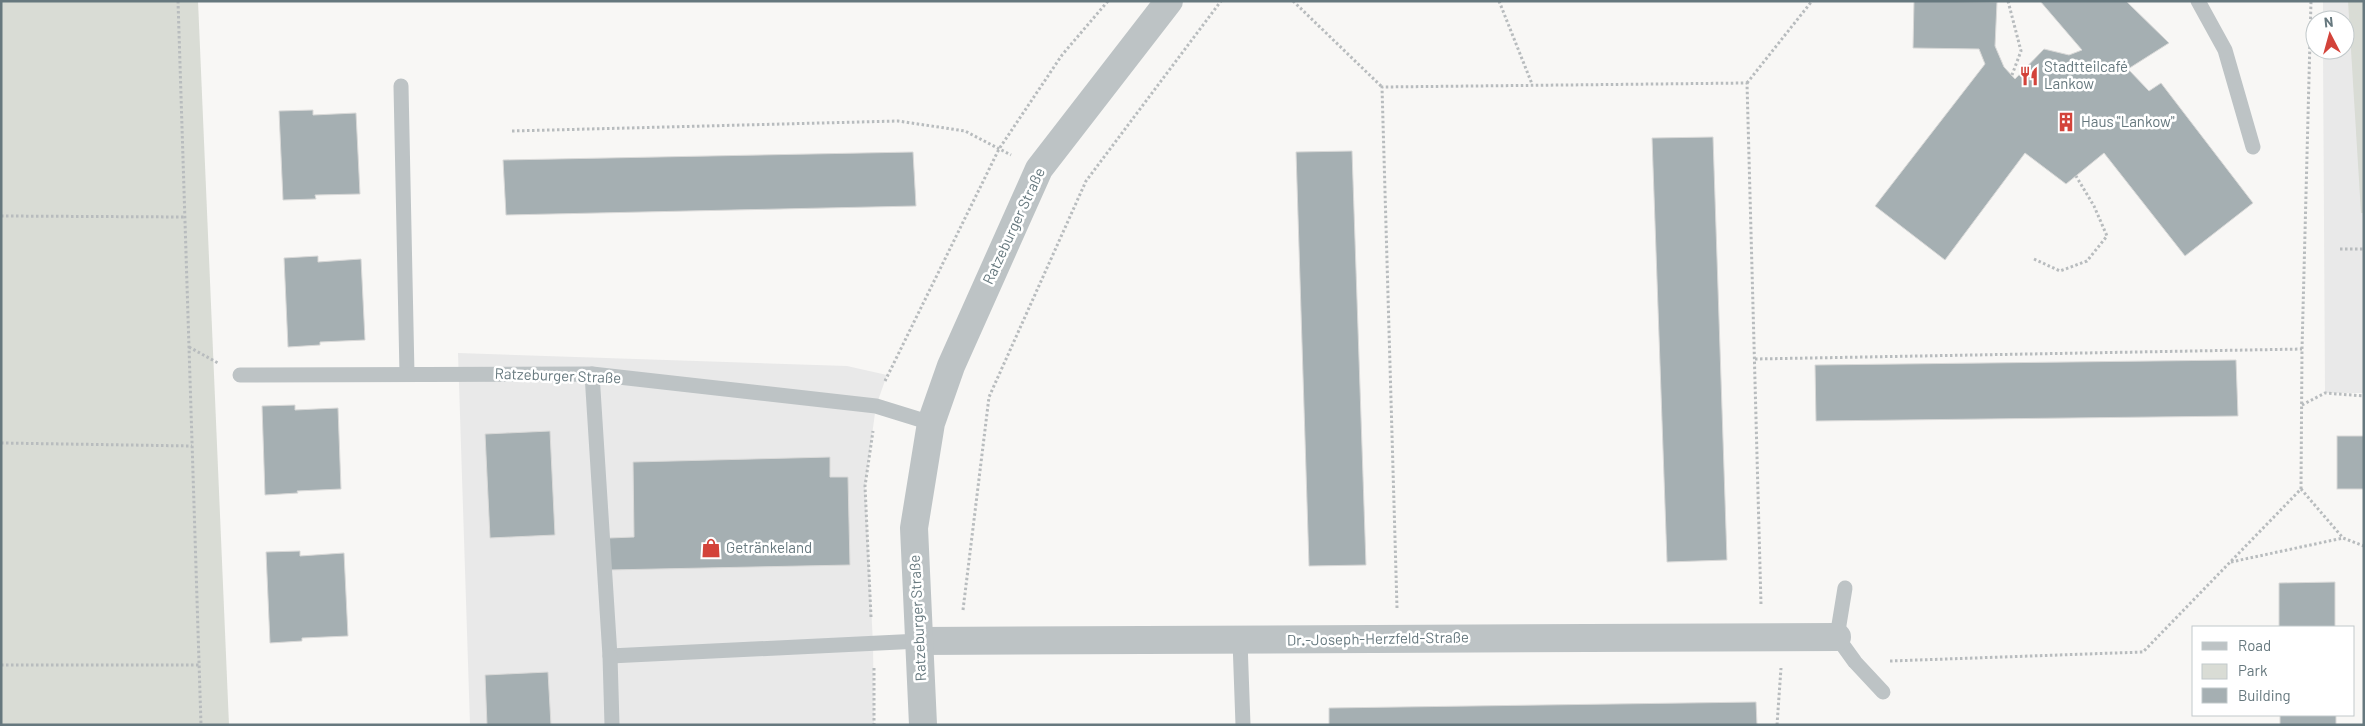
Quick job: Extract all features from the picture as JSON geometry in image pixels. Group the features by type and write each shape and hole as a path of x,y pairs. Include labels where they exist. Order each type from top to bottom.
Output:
{"street":[{"name":"Ratzeburger Straße","path":"922,725 914,528 931,423 950,366 1038,169 1169,1"},
{"name":"Dr.-Joseph-Herzfeld-Straße","path":"920,641 1837,637"}],"lane":[{"path":"2198,1 2225,50 2253,147"},
{"path":"401,86 407,374"},
{"path":"592,374 610,656 612,725"},
{"name":"Ratzeburger Straße","path":"240,375 592,374 876,406 931,423"},
{"path":"1845,588 1837,637 1855,662 1883,692"},
{"path":"610,656 700,650 791,649 920,641"},
{"path":"1240,641 1243,725"}],"path":[{"path":"178,1 201,725"},
{"path":"874,725 873,644 866,486 876,406 887,374 999,150 1062,55 1108,1"},
{"path":"964,641 963,603 989,397 1086,181 1221,1"},
{"path":"1293,1 1382,88 1398,639"},
{"path":"1499,1 1532,84"},
{"path":"1777,725 1773,636 1754,359 1747,83 1812,1"},
{"path":"2008,1 2021,52 2012,75"},
{"path":"2311,1 2302,349 2301,489 2343,538 2364,546"},
{"path":"1382,88 1532,84 1747,83"},
{"path":"512,131 898,121 965,131 1038,169"},
{"path":"2034,259 2060,271 2087,261 2107,236 2094,206 2076,176"},
{"path":"1,216 185,217"},
{"path":"2340,249 2364,249"},
{"path":"189,347 240,375"},
{"path":"1754,359 2302,349"},
{"path":"2302,405 2325,393 2364,396"},
{"path":"1,444 192,446"},
{"path":"1855,662 2143,652 2301,489"},
{"path":"2230,562 2343,538"},
{"path":"1,665 199,665"}],"shaded area":[{"path":"2323,1 2364,1 2364,393 2325,393 2323,60 2355,60 2355,10 2323,10"},
{"path":"458,353 847,366 887,375 876,406 865,486 873,644 874,725 470,725"}],"green space":[{"path":"1,1 198,1 229,725 1,725"},
{"path":"2348,1 2364,1 2364,213 2361,213 2352,60 2355,60 2355,10 2349,10"}],"building":[{"name":"Haus \"Lankow\"","path":"1914,1 1997,2 1995,46 2004,67 2015,79 2044,49 2069,55 2082,50 2040,1 2126,1 2169,43 2128,69 2149,91 2161,83 2253,203 2185,256 2104,153 2066,184 2025,153 1945,260 1875,206 1985,64 1979,49 1913,48"},
{"path":"313,110 313,115 356,113 360,194 315,195 316,199 283,200 279,111"},
{"path":"1713,137 1727,560 1667,562 1652,138"},
{"path":"1352,151 1366,565 1309,566 1296,152"},
{"path":"913,152 916,206 506,215 503,160"},
{"path":"318,256 318,262 361,259 365,340 320,342 320,345 288,347 284,258"},
{"path":"2236,360 2238,416 1816,421 1815,365"},
{"path":"295,405 295,410 338,408 341,489 265,495 262,406"},
{"path":"550,431 555,535 490,538 485,434"},
{"path":"2337,436 2364,436 2364,489 2337,489"},
{"path":"830,457 830,477 848,477 850,565 609,570 609,538 634,537 633,462"},
{"path":"300,551 300,556 344,553 348,636 302,638 302,641 270,643 266,552"},
{"path":"2335,582 2335,626 2279,626 2279,583"},
{"path":"548,672 551,725 487,725 485,675"},
{"path":"1756,702 1757,725 1329,725 1329,708"},
{"path":"2280,716 2336,716 2336,725 2280,725"}],"place":[{"name":"Stadtteilcafé Lankow","path":"2029,76"},
{"name":"Haus \"Lankow\"","path":"2066,122"},
{"name":"Getränkeland","path":"711,548"}]}
